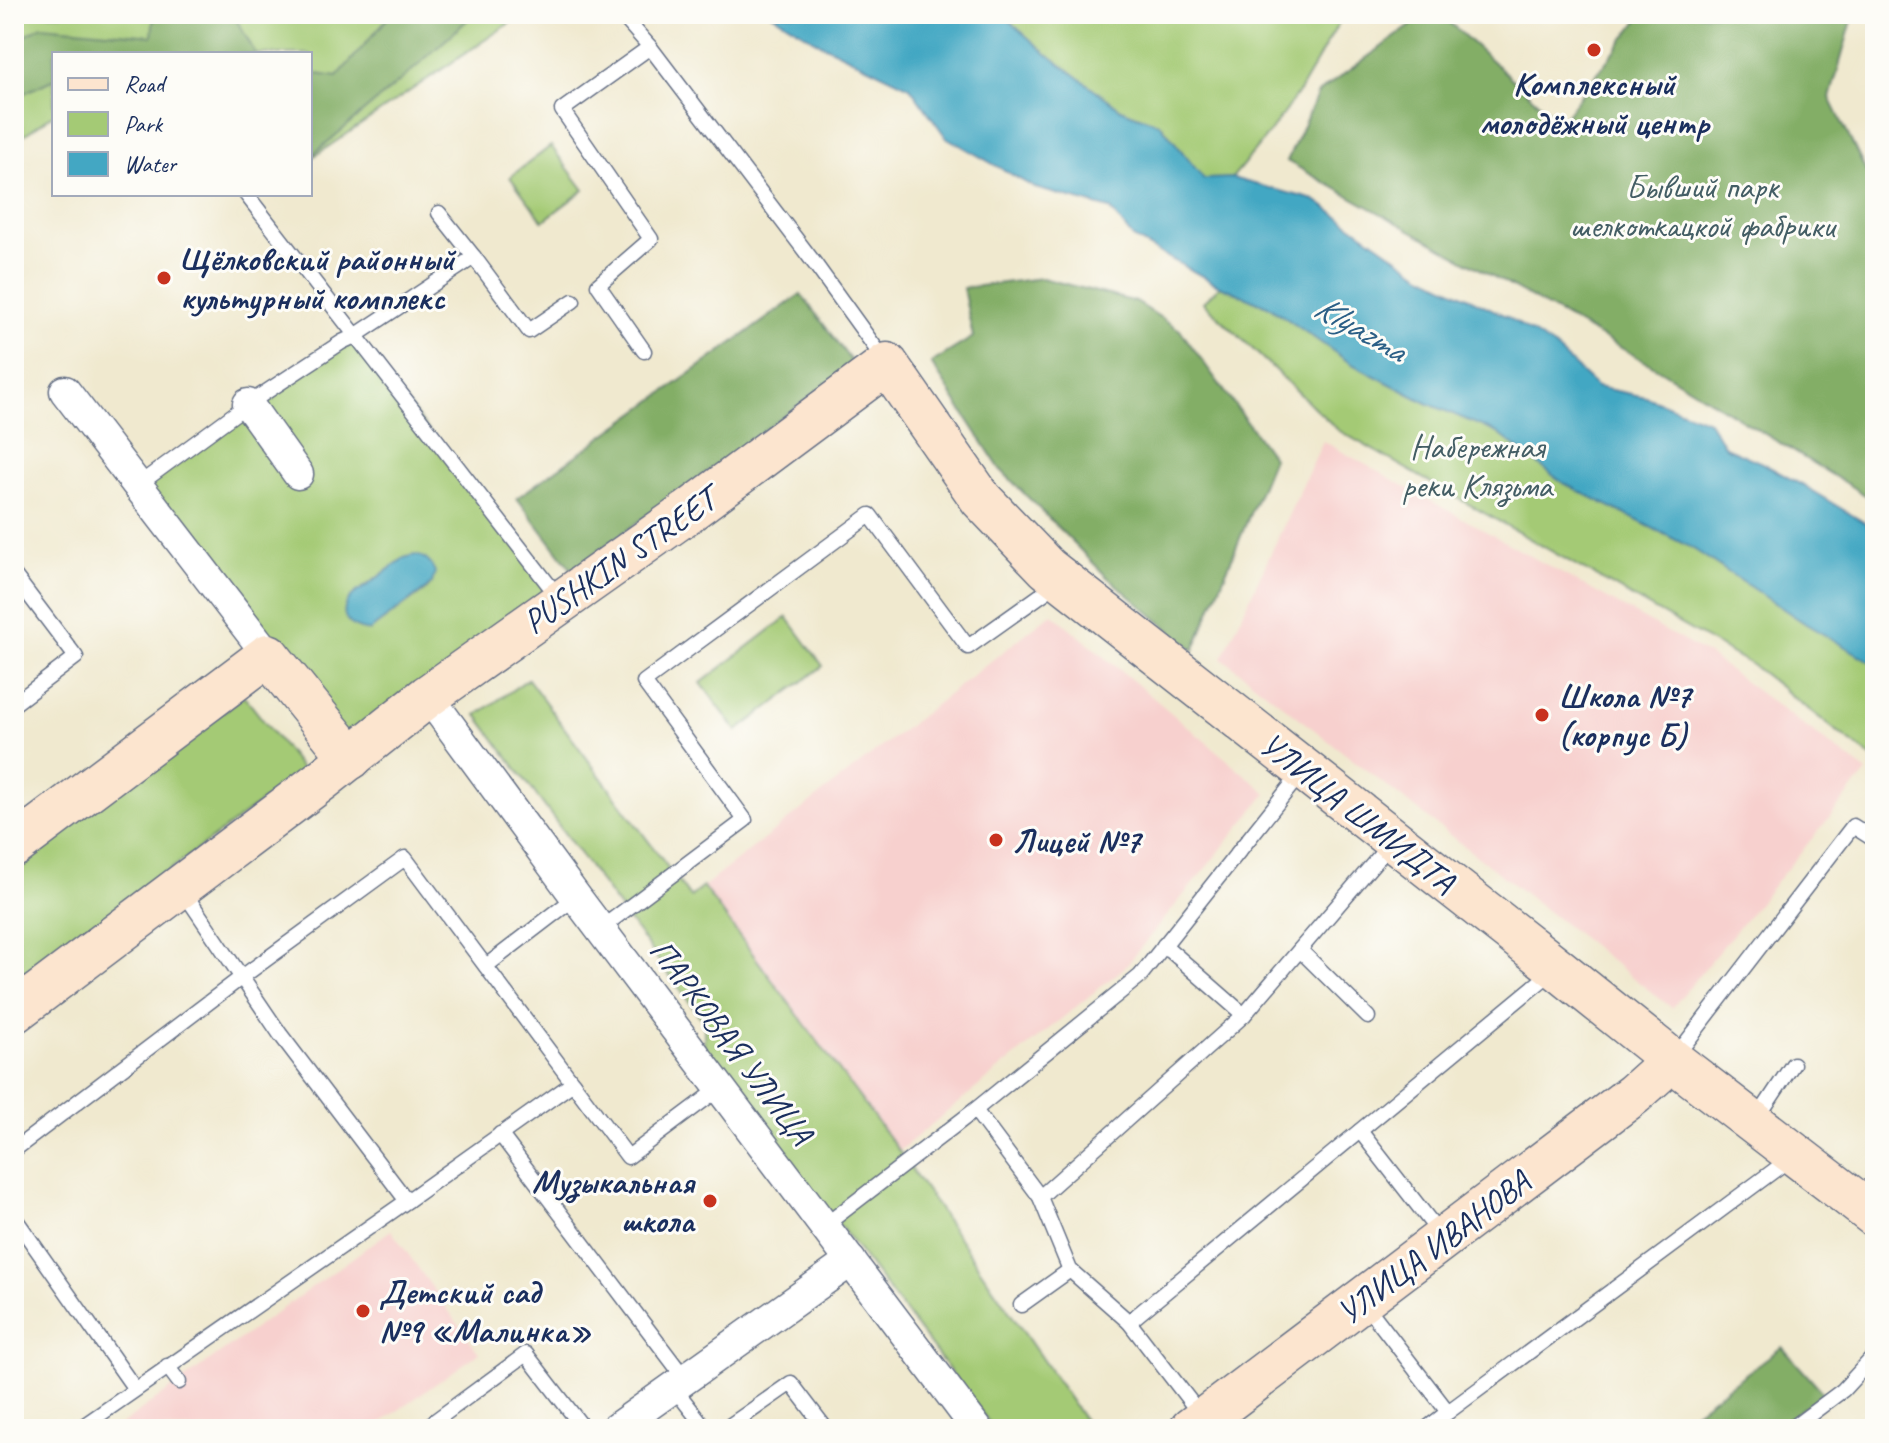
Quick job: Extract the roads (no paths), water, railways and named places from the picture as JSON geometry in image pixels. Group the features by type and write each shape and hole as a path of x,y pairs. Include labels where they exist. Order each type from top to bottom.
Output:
{"street":[{"name":"УЛИЦА ШМИДТА","path":"887,364 981,499 1047,568 1875,1216"},
{"name":"PUSHKIN STREET","path":"14,1012 337,769 428,696 688,512 887,364"},
{"path":"65,391 268,655 337,769"},
{"path":"248,404 298,474"},
{"path":"14,846 268,655"},
{"name":"ПАРКОВАЯ УЛИЦА","path":"428,696 977,1429"},
{"name":"УЛИЦА ИВАНОВА","path":"1198,1424 1634,1094 1672,1060"},
{"path":"615,1429 851,1261"}],"lane":[{"path":"621,14 650,47 815,264 887,364"},
{"path":"644,351 598,285 651,239 562,110 650,47"},
{"path":"248,196 562,602"},
{"path":"439,213 529,331 573,301"},
{"path":"138,485 248,404 474,257"},
{"path":"600,929 745,820 644,682 870,515 968,647 1062,580"},
{"path":"14,575 76,657 14,704"},
{"path":"824,1226 975,1110 1140,976 1303,769"},
{"path":"1672,1060 1853,826 1875,840"},
{"path":"1040,1197 1244,1015 1394,840"},
{"path":"14,1150 405,858 628,1157 720,1088"},
{"path":"180,888 280,1034 407,1201"},
{"path":"486,966 576,897"},
{"path":"1164,945 1244,1015"},
{"path":"1300,950 1368,1017"},
{"path":"1129,1322 1557,968"},
{"path":"1754,1123 1793,1064"},
{"path":"79,1429 573,1083"},
{"path":"975,1110 1040,1197 1070,1270 1129,1322 1198,1424"},
{"path":"1360,1131 1444,1239"},
{"path":"500,1134 680,1384 706,1429"},
{"path":"1426,1429 1796,1155"},
{"path":"14,1217 135,1389"},
{"path":"325,1258 334,1270"},
{"path":"1021,1305 1070,1270"},
{"path":"1363,1300 1448,1412"},
{"path":"424,1429 526,1354 584,1429"},
{"path":"1791,1429 1843,1390 1875,1355"},
{"path":"167,1366 179,1382"},
{"path":"725,1429 791,1383 826,1429"}],"water":[{"name":"Klyazma","path":"772,14 1001,14 1047,54 1121,109 1160,124 1204,179 1232,178 1315,200 1421,274 1508,317 1554,347 1597,387 1646,397 1709,421 1725,447 1762,463 1875,529 1875,664 1806,624 1692,548 1563,483 1498,433 1427,403 1350,363 1270,307 1220,286 1133,238 1110,209 1035,188 946,137 910,87 821,44"},
{"path":"415,555 431,565 435,572 432,583 369,631 350,624 345,609 352,596 404,558"}],"place":[{"name":"Комплексный молодёжный центр","path":"1594,50"},
{"name":"Щёлковский районный культурный комплекс","path":"164,278"},
{"name":"Школа №7 (корпус Б)","path":"1542,715"},
{"name":"Лицей №7","path":"996,840"},
{"name":"Музыкальная школа","path":"710,1201"},
{"name":"Детский сад №9 «Малинка»","path":"363,1311"}],"park label":[{"name":"Бывший парк шелкоткацкой фабрики","path":"1702,206"},
{"name":"Набережная реки Клязьма","path":"1477,466"}]}
